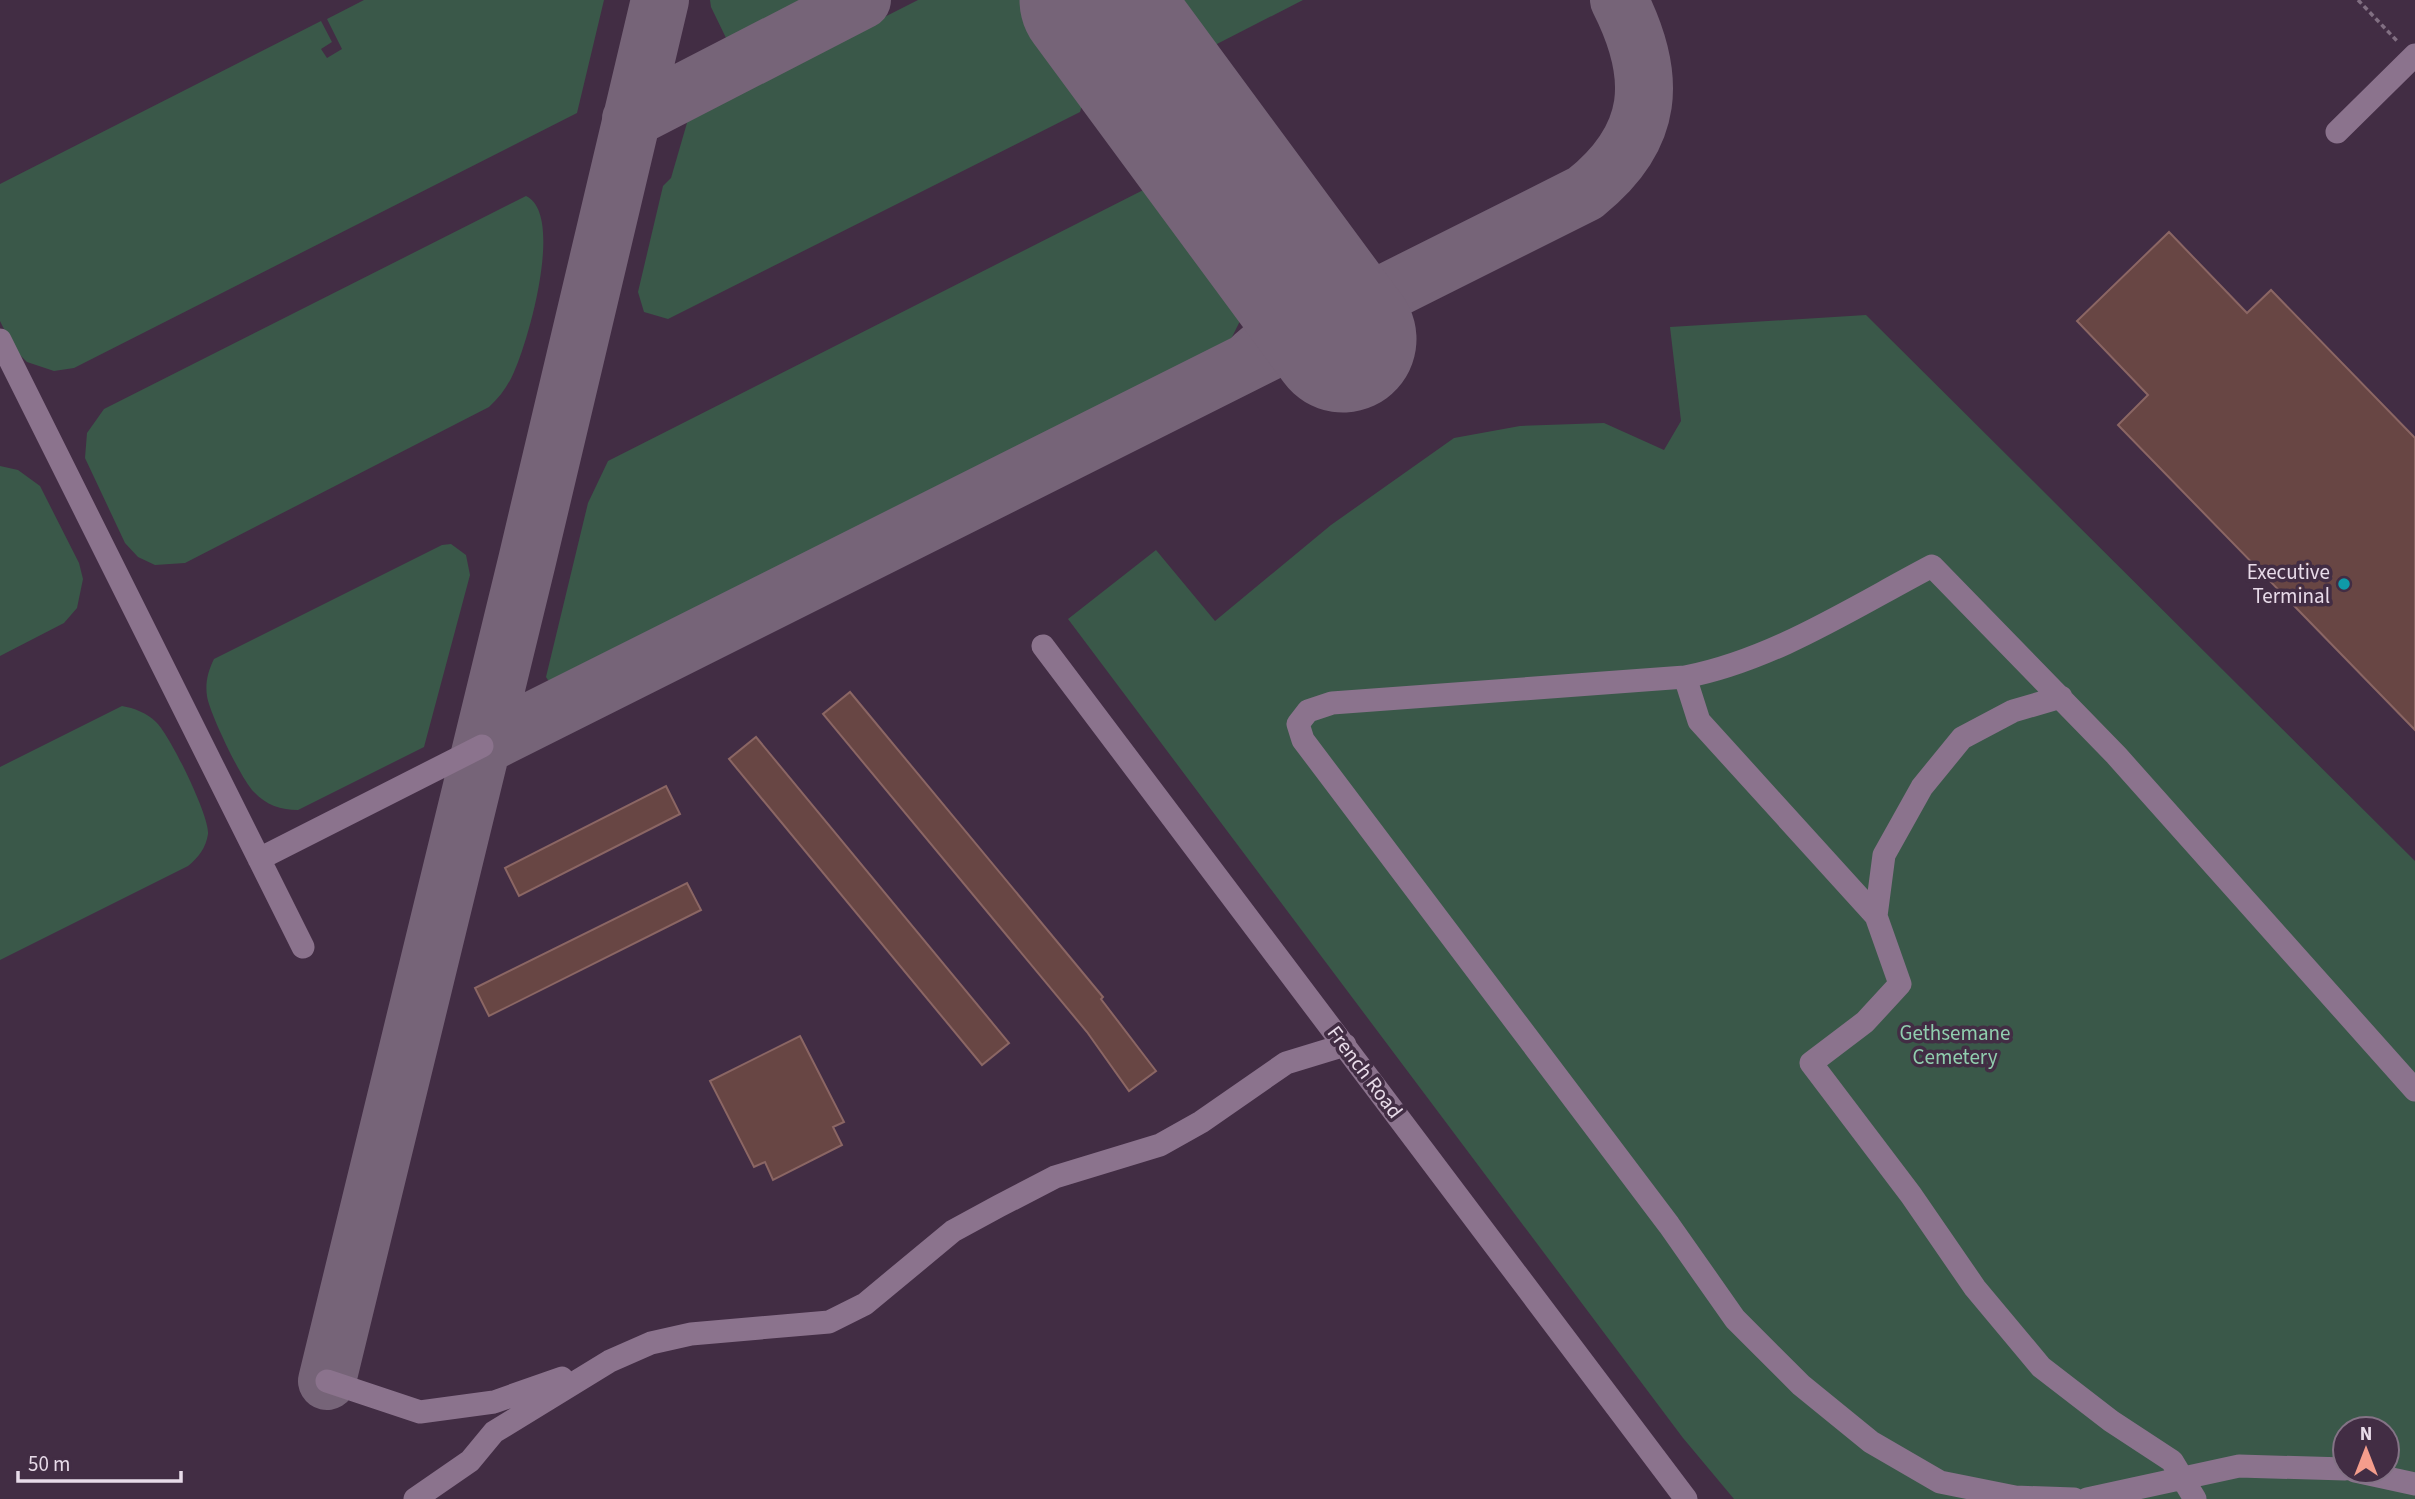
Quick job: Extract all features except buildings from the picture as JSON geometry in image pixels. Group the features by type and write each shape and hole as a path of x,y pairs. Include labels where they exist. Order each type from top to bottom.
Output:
{"street":[{"path":"2337,132 2414,56"},
{"path":"0,340 303,947"},
{"path":"2074,1499 2015,1497 1940,1482 1871,1442 1801,1385 1745,1328 1303,740 1298,724 1308,711 1332,703 1685,677 1724,669 1776,648 1932,566 2061,697 2415,1090"},
{"name":"French Road","path":"1043,646 1686,1499"},
{"path":"1685,677 1699,721 1876,916 1900,984 1866,1022 1811,1063 1912,1195 1975,1288 2041,1367 2111,1421 2172,1461 2195,1499"},
{"path":"1876,916 1884,855 1922,787 1962,738 2013,711 2061,697"},
{"path":"259,859 482,746"},
{"path":"415,1499 470,1461 494,1432 610,1362 650,1343 691,1334 829,1322 865,1304 953,1231 999,1206 1055,1177 1160,1145 1201,1122 1286,1063 1345,1045"},
{"path":"327,1381 420,1412 494,1402 610,1362"},
{"path":"2087,1499 2239,1466 2331,1469"}],"path":[{"path":"2358,0 2414,56"}],"green space":[{"path":"364,0 604,0 577,113 74,368 54,371 27,362 14,349 0,321 0,184 321,21 332,42 321,49 327,58 342,49 327,19"},
{"path":"710,0 806,0 727,40"},
{"path":"918,0 1026,0 1089,83 1080,112 668,319 644,312 638,292 663,186 671,178 689,116"},
{"path":"1153,0 1303,0 1215,45 1177,33"},
{"path":"1163,180 1241,287 1244,313 1231,339 550,683 546,677 588,503 608,461"},
{"path":"526,196 537,208 543,227 540,280 527,334 514,372 489,407 185,563 155,565 138,557 125,543 85,458 87,433 104,409"},
{"name":"Gethsemane Cemetery","path":"1866,315 2415,861 2415,1499 1734,1499 1683,1438 1068,619 1156,550 1215,621 1331,525 1454,438 1520,426 1604,423 1664,450 1681,421 1670,327"},
{"path":"0,466 18,470 40,486 79,563 83,579 77,608 64,623 0,656"},
{"path":"451,544 466,555 470,575 424,747 298,810 280,808 264,800 254,792 242,775 209,704 207,682 214,659 442,545"},
{"path":"122,706 140,711 152,719 170,743 203,811 208,834 203,848 188,866 0,960 0,767"}],"taxiway":[{"path":"327,1381 527,561 660,0"},
{"path":"631,119 862,0"},
{"path":"482,746 1585,193 1608,172 1625,150 1637,128 1643,104 1644,80 1640,55 1632,28 1619,0"},
{"path":"1253,357 1273,339 1286,319 1293,296 1291,269"}],"runway":[{"path":"1093,0 1343,339"}],"place":[{"name":"Executive Terminal","path":"2344,584"}]}
